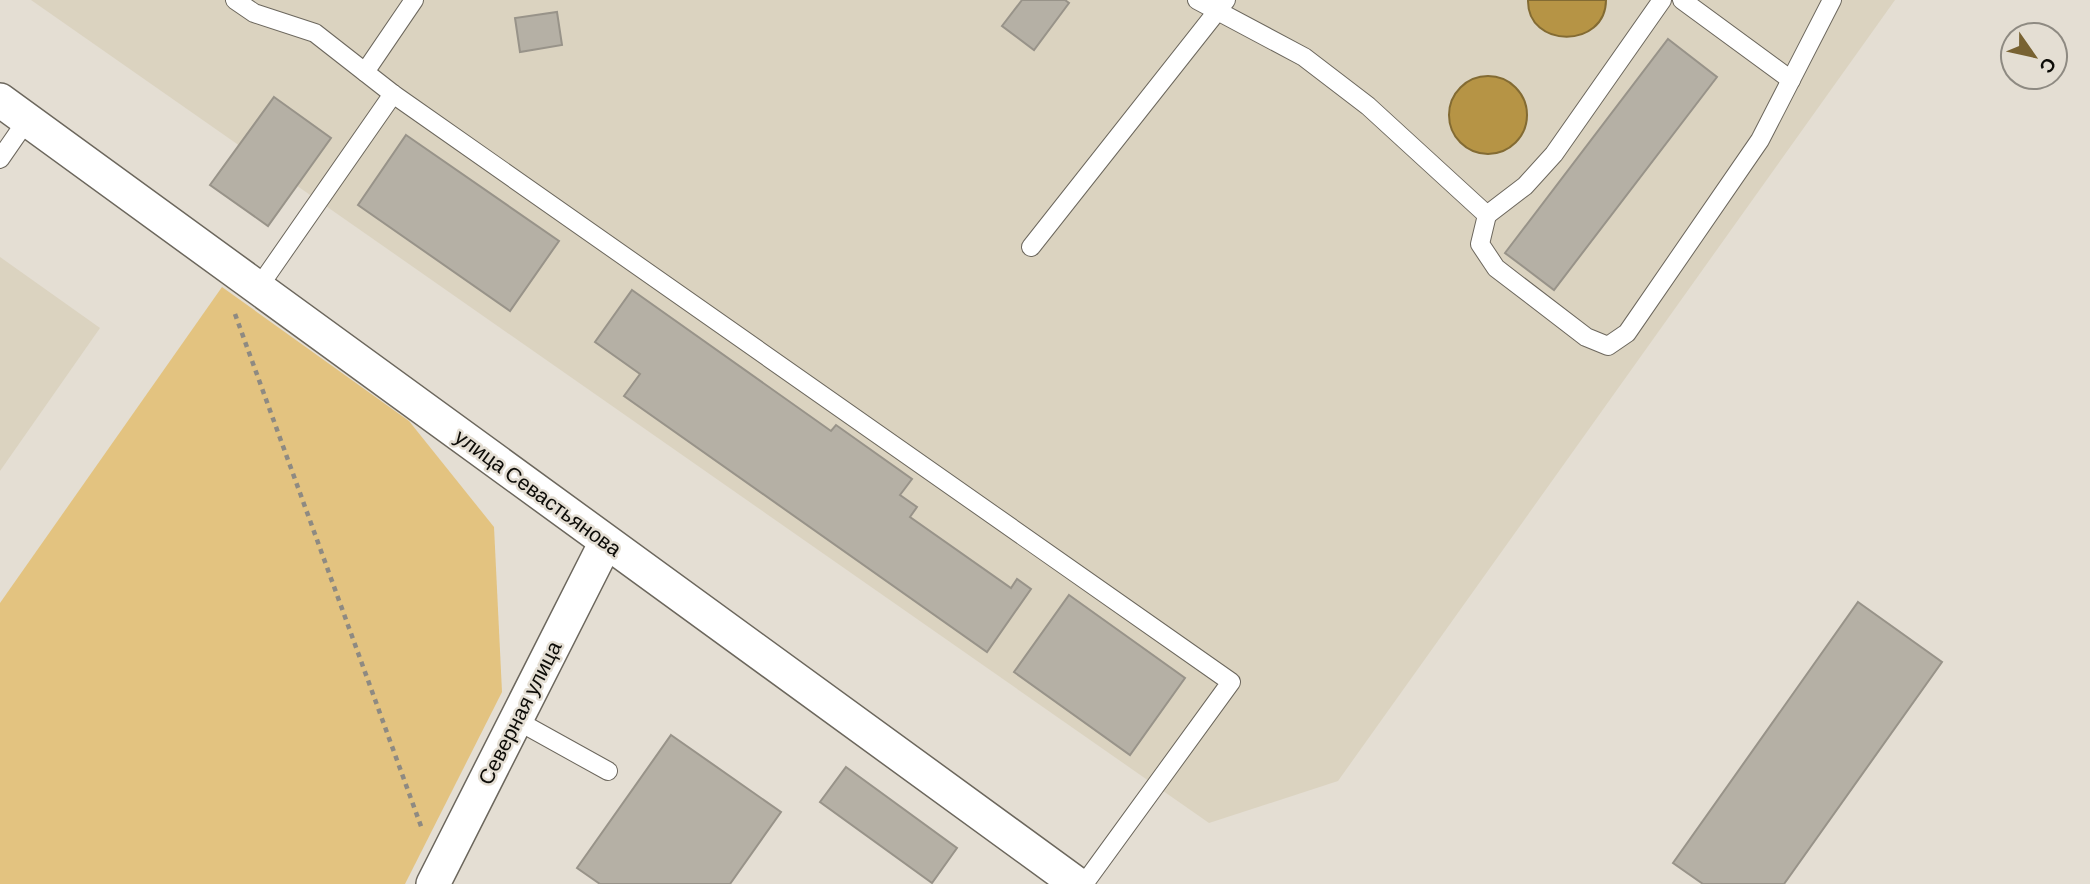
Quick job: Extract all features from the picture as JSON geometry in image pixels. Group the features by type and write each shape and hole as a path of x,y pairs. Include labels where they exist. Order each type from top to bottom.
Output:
{"street":[{"name":"улица Севастьянова","path":"0,100 1077,884"},
{"name":"Северная улица","path":"436,878 607,542"}],"lane":[{"path":"235,0 254,13 315,33 393,94 1231,682 1084,884"},
{"path":"365,72 414,0"},
{"path":"1198,0 1222,5 1304,57 1368,106 1487,215"},
{"path":"1662,0 1554,154 1525,186 1487,215 1480,244 1496,268 1586,337 1608,346 1627,333 1760,140 1832,0"},
{"path":"1682,0 1791,80"},
{"path":"1031,247 1222,5"},
{"path":"246,280 393,94"},
{"path":"0,159 27,120"},
{"path":"516,720 608,771"}],"path":[{"path":"246,280 233,308 436,878"}],"shaded area":[{"path":"31,0 1895,0 1338,781 1209,823"},
{"path":"1528,0 1606,0 1603,16 1594,28 1567,37 1540,28 1531,16"},
{"path":"1480,76 1496,76 1510,82 1521,93 1527,107 1527,123 1521,137 1510,148 1496,154 1480,154 1466,148 1455,137 1449,123 1449,107 1455,93 1466,82"},
{"path":"0,257 100,328 0,471"},
{"path":"222,287 409,421 494,527 502,692 405,884 0,884 0,603"}],"building":[{"path":"1022,0 1065,0 1069,3 1034,50 1002,26"},
{"path":"557,12 562,45 520,52 515,18"},
{"path":"1668,39 1717,77 1554,290 1505,253"},
{"path":"274,97 331,138 268,226 210,185"},
{"path":"406,135 559,241 510,311 358,205"},
{"path":"632,290 831,431 836,425 912,479 900,495 917,507 910,517 1011,588 1017,579 1031,589 987,652 624,396 640,374 595,342"},
{"path":"1069,595 1185,678 1130,755 1014,672"},
{"path":"1858,602 1942,662 1784,884 1703,884 1673,863"},
{"path":"671,735 781,812 730,884 600,884 577,868"},
{"path":"846,767 957,848 932,883 820,802"}]}
